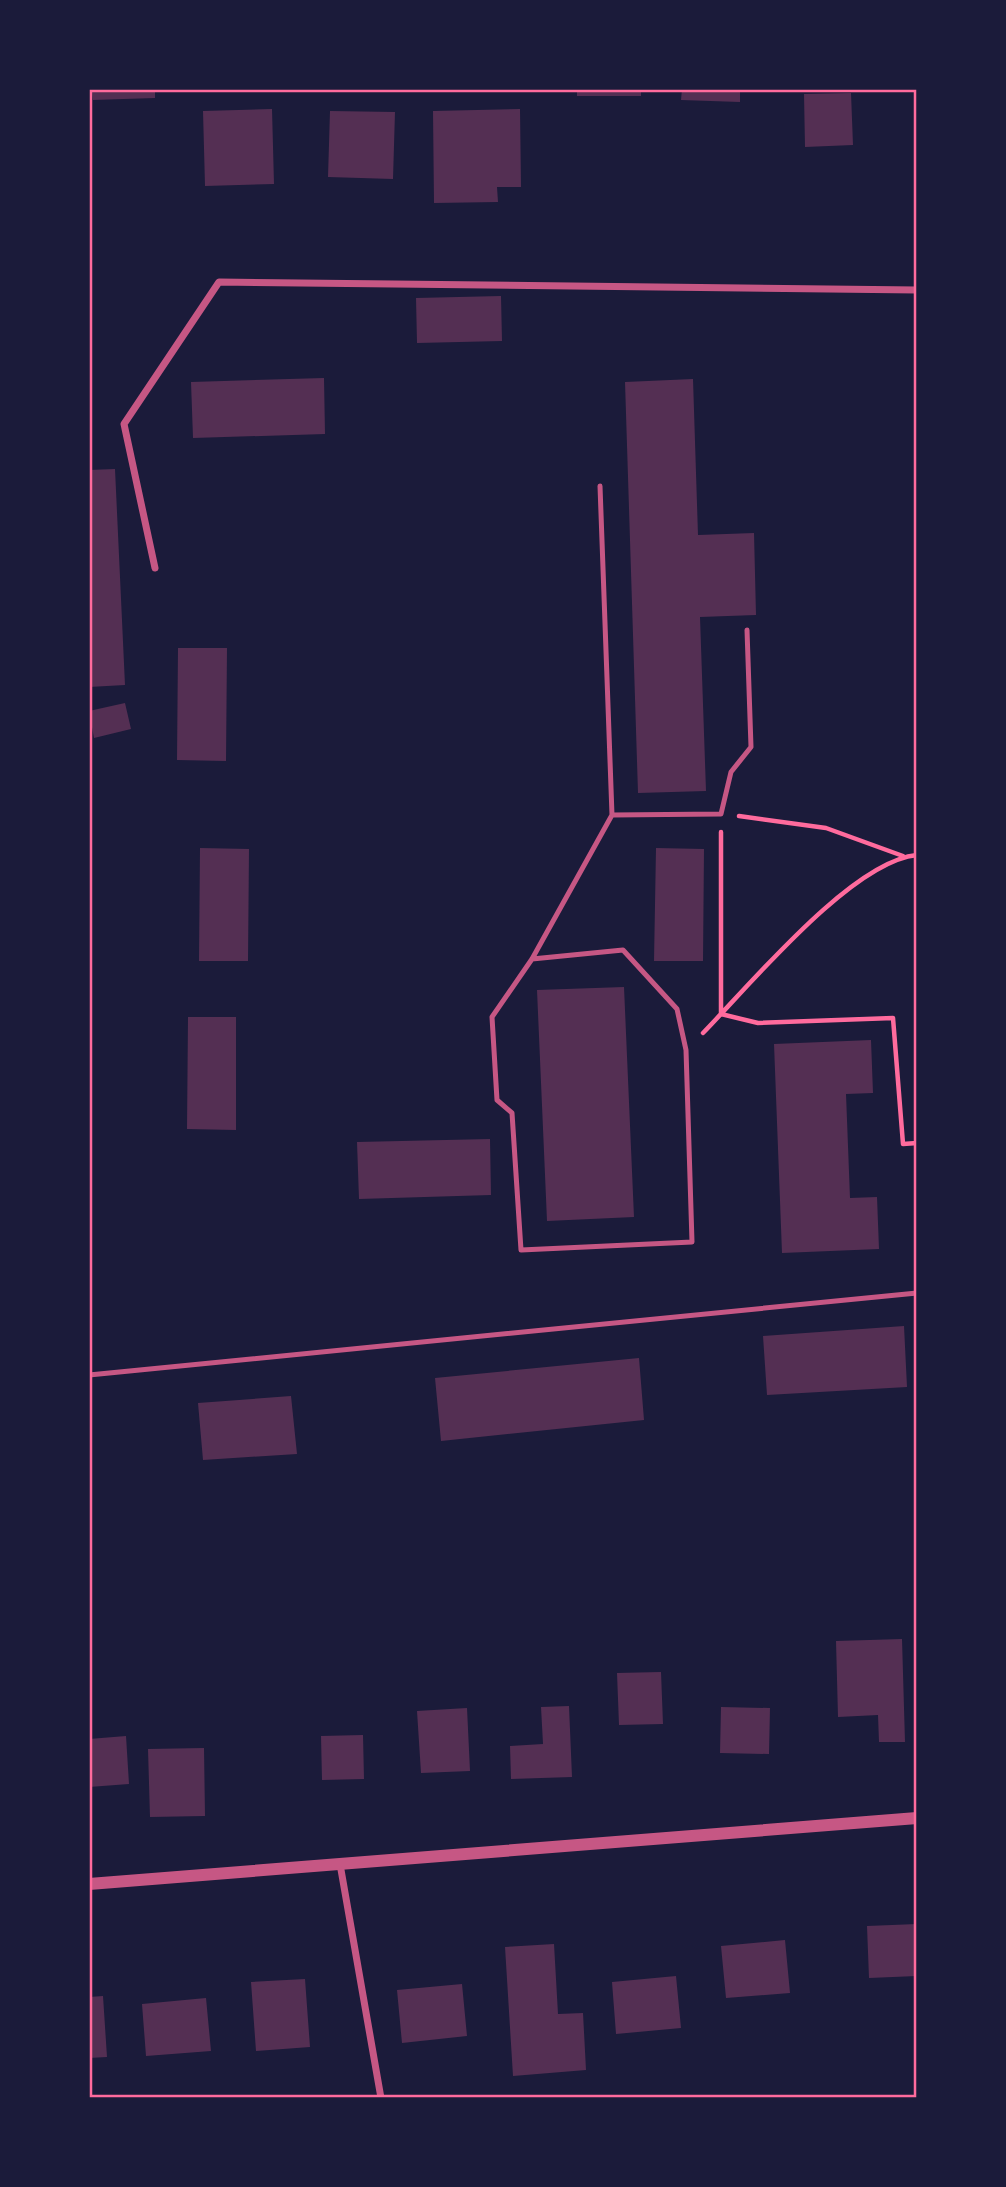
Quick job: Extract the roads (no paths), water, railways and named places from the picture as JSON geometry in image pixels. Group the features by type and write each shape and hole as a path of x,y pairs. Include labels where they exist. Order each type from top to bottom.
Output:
{"street":[{"path":"155,568 124,424 219,282 917,290"},
{"path":"89,1884 917,1818"},
{"path":"340,1864 381,2098"}],"lane":[{"path":"532,959 623,950 677,1009 685,1050 692,1242 521,1250 512,1113 497,1100 492,1017 532,959 612,815 600,486"},
{"path":"612,815 721,814 731,772 751,747 747,630"},
{"path":"89,1375 917,1293"}]}
